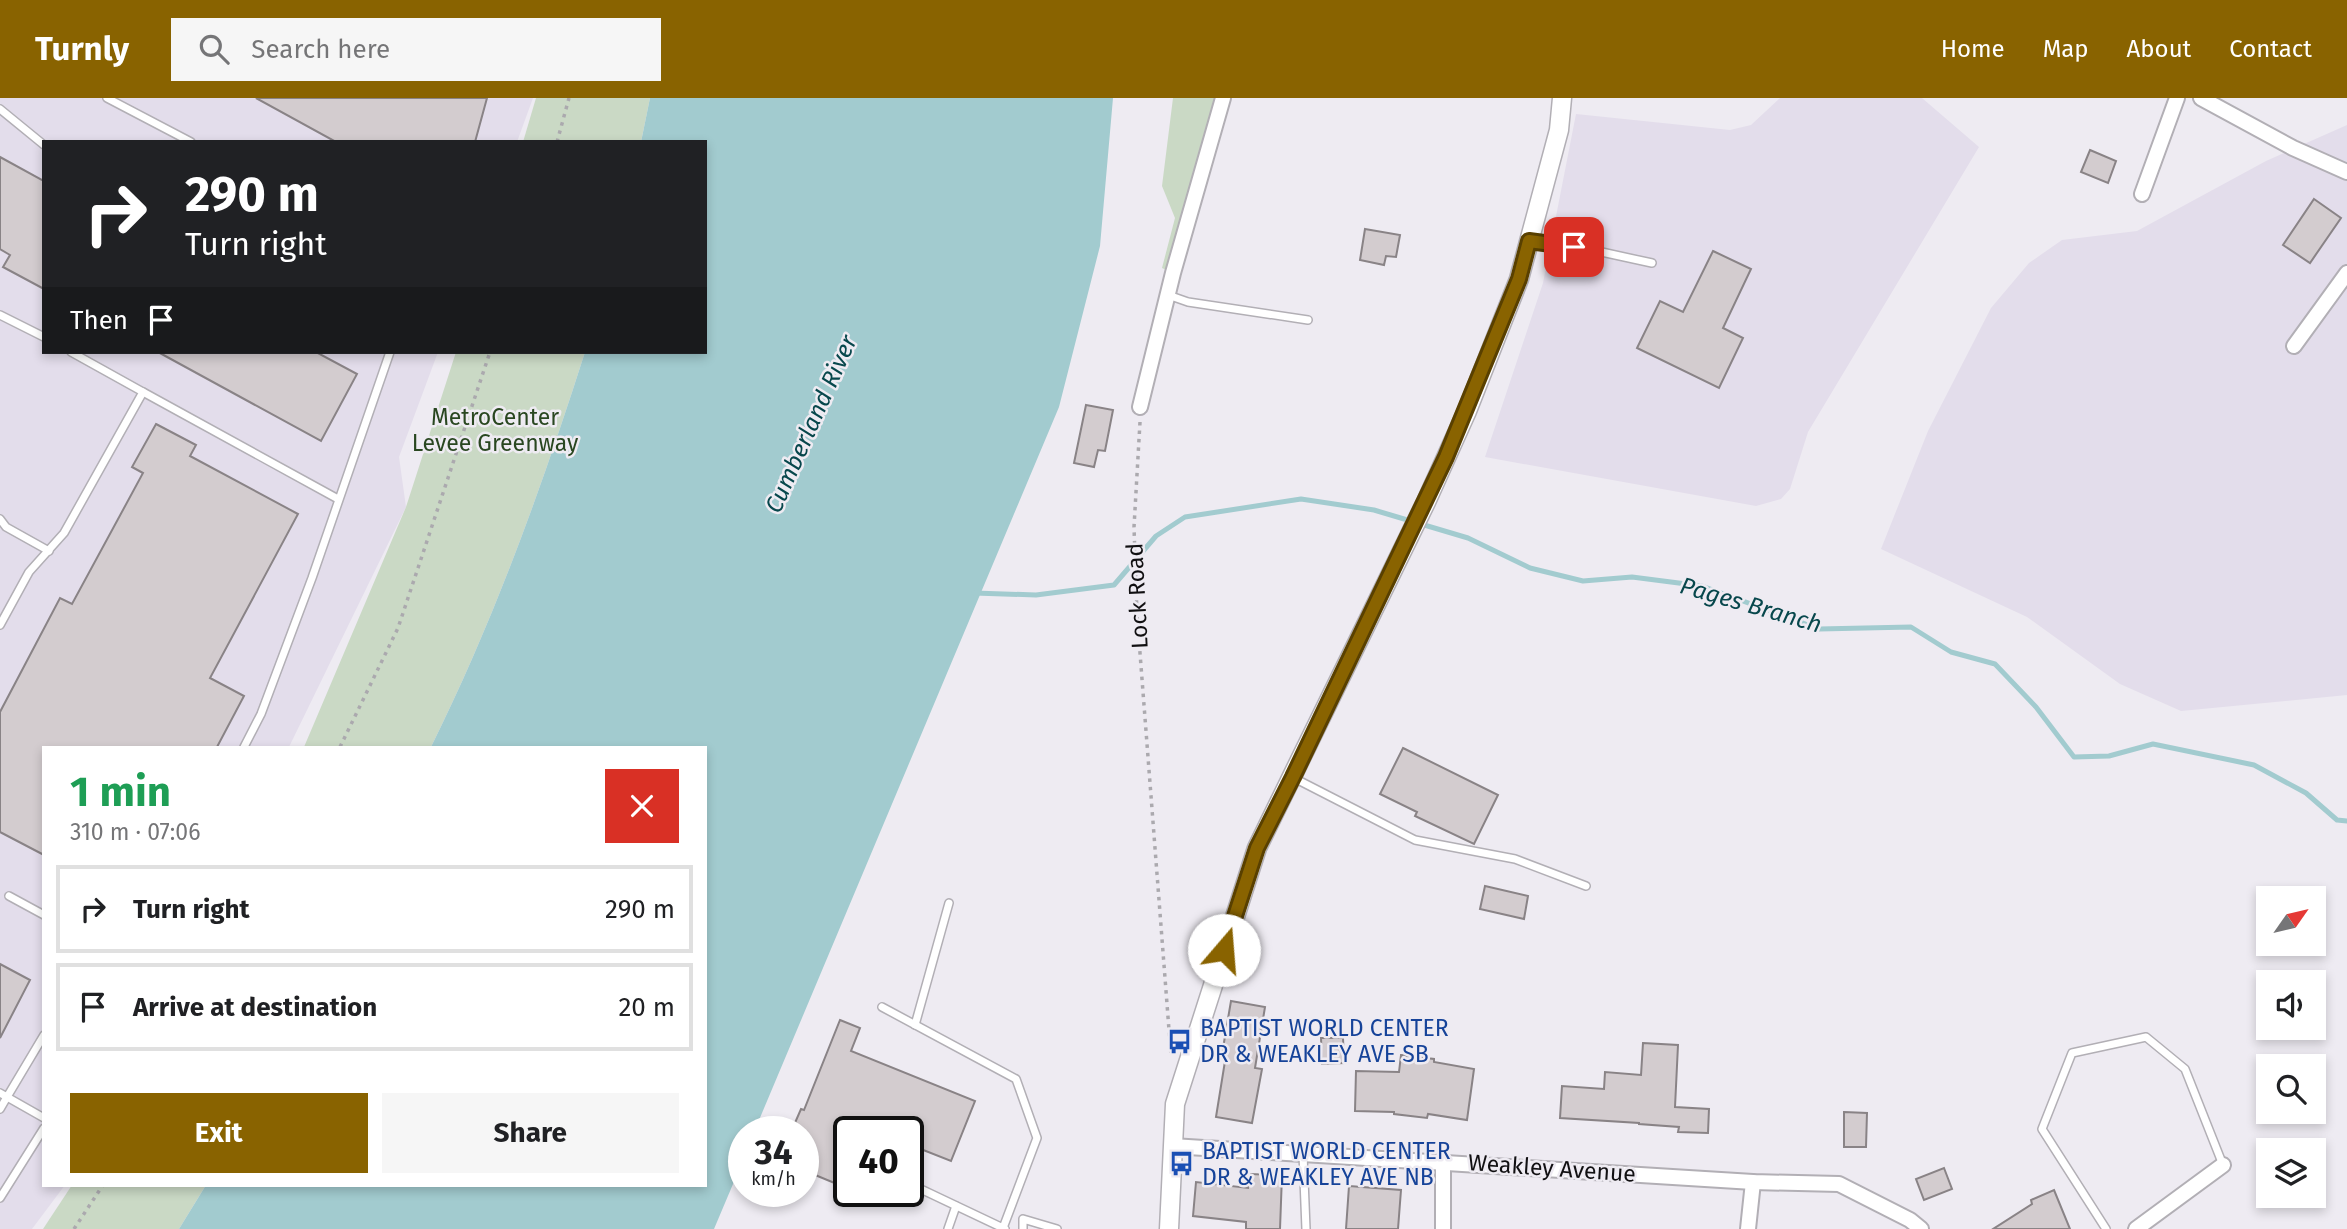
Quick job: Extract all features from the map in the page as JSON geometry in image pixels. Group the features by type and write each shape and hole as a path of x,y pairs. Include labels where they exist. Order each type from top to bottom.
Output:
{"street":[{"path":"1140,407 1223,98"},
{"path":"1169,1229 1175,1104 1257,848 1426,502 1466,411 1519,279 1559,130 1562,98"},
{"path":"2142,194 2176,98"},
{"path":"2201,98 2292,148 2347,172"},
{"path":"2294,346 2347,273"},
{"name":"Weakley Avenue","path":"1172,1146 1753,1182 1839,1184 1910,1220 1921,1229"},
{"path":"1443,1161 1443,1229"},
{"path":"2136,1229 2223,1165"},
{"path":"1748,1229 1753,1182"}],"lane":[{"path":"107,98 187,140"},
{"path":"0,109 42,143"},
{"path":"1529,241 1597,251 1652,263"},
{"path":"1168,295 1188,302 1308,320"},
{"path":"0,315 42,336"},
{"path":"75,354 338,499"},
{"path":"245,746 261,714 308,591 389,354"},
{"path":"0,625 29,572 64,533 143,392"},
{"path":"0,519 6,527 49,551"},
{"path":"1293,777 1415,840 1515,859 1586,886"},
{"path":"9,896 42,914"},
{"path":"915,1025 949,903"},
{"path":"882,1007 1016,1079 1037,1138 1004,1228 924,1191"},
{"path":"2106,1229 2042,1129 2071,1053 2146,1037 2185,1069 2223,1165"},
{"path":"0,1109 4,1095 42,1038"},
{"path":"4,1095 42,1117"},
{"path":"0,1198 42,1131"},
{"path":"1303,1153 1306,1229"},
{"path":"948,1229 956,1206"},
{"path":"1023,1229 1023,1219 1057,1229"}],"path":[{"path":"558,140 569,98"},
{"path":"340,746 398,628 489,354"},
{"name":"Lock Road","path":"1140,407 1134,527 1137,614 1172,1066"},
{"path":"74,1229 102,1187"}],"shaded area":[{"path":"0,98 533,98 518,140 42,140 42,354 437,354 399,457 406,507 289,746 42,746 42,1187 64,1187 32,1229 0,1229"},
{"path":"1780,98 1922,98 1979,147 1808,432 1790,489 1781,499 1756,506 1485,457 1543,283 1576,114 1730,130 1751,125"},
{"path":"2347,125 2347,695 2181,711 2120,684 2027,617 1881,549 1928,431 1991,308 2029,263 2062,240 2137,231 2266,161"}],"green space":[{"path":"536,98 650,98 641,140 524,140"},
{"path":"1173,98 1223,98 1173,273 1162,268 1175,218 1162,186"},
{"name":"MetroCenter Levee Greenway","path":"455,354 584,354 516,552 476,651 431,746 304,746 406,507"},
{"path":"71,1187 205,1187 179,1229 43,1229"}],"water":[{"name":"Cumberland River","path":"650,98 1113,98 1100,246 1059,407 761,1116 728,1116 728,1196 714,1229 179,1229 205,1187 707,1187 707,746 431,746 476,651 516,552 584,354 707,354 707,140 641,140"}],"building":[{"path":"256,98 487,98 476,140 332,140"},
{"path":"2090,150 2116,161 2108,183 2081,172"},
{"path":"0,157 42,180 42,288 3,267 10,255 0,249"},
{"path":"2314,199 2341,218 2310,263 2283,245"},
{"path":"1365,229 1400,235 1396,257 1386,256 1384,265 1360,260"},
{"path":"1713,251 1751,269 1723,328 1743,338 1719,388 1637,348 1660,301 1683,312"},
{"path":"162,354 320,354 357,374 321,441"},
{"path":"1086,405 1113,410 1105,451 1098,450 1094,467 1074,463"},
{"path":"156,424 196,445 190,456 298,514 210,678 244,696 218,746 42,746 42,854 0,832 0,712 60,598 72,604 143,473 132,467"},
{"path":"1403,748 1498,795 1474,844 1415,816 1417,812 1380,794"},
{"path":"1485,886 1528,896 1524,919 1480,909"},
{"path":"0,964 30,980 0,1038"},
{"path":"1231,1001 1265,1007 1255,1068 1262,1069 1252,1123 1216,1117 1226,1055 1222,1054"},
{"path":"840,1020 860,1028 851,1051 975,1101 951,1161 924,1150 924,1116 833,1116 833,1182 819,1177 819,1116 798,1116 801,1109 804,1110"},
{"path":"1321,1038 1343,1038 1344,1063 1322,1064"},
{"path":"1643,1043 1678,1045 1675,1107 1709,1109 1708,1133 1678,1132 1679,1127 1560,1118 1562,1086 1604,1089 1605,1072 1641,1075"},
{"path":"1401,1055 1434,1059 1434,1062 1474,1069 1467,1120 1428,1114 1427,1118 1394,1112 1355,1111 1356,1071 1399,1072"},
{"path":"1844,1112 1867,1113 1866,1147 1844,1147"},
{"path":"1944,1168 1952,1189 1924,1200 1916,1179"},
{"path":"1248,1174 1282,1175 1280,1229 1246,1229 1246,1222 1193,1216 1196,1182 1248,1188"},
{"path":"1349,1186 1401,1190 1398,1229 1346,1229"},
{"path":"2054,1190 2070,1229 1993,1229 2032,1204 2031,1200"}],"waterway":[{"name":"Pages Branch","path":"974,593 1036,595 1114,585 1156,536 1185,517 1301,499 1374,510 1468,538 1530,568 1583,581 1632,577 1702,586 1819,629 1911,627 1951,652 1995,664 2036,707 2074,757 2109,756 2153,744 2254,765 2306,793 2337,820 2347,821"}],"place":[{"name":"BAPTIST WORLD CENTER DR & WEAKLEY AVE SB","path":"1180,1041"},
{"name":"BAPTIST WORLD CENTER DR & WEAKLEY AVE NB","path":"1182,1164"}],"route":[{"path":"1224,950 1257,848 1426,502 1519,279 1529,241 1574,247"}]}
